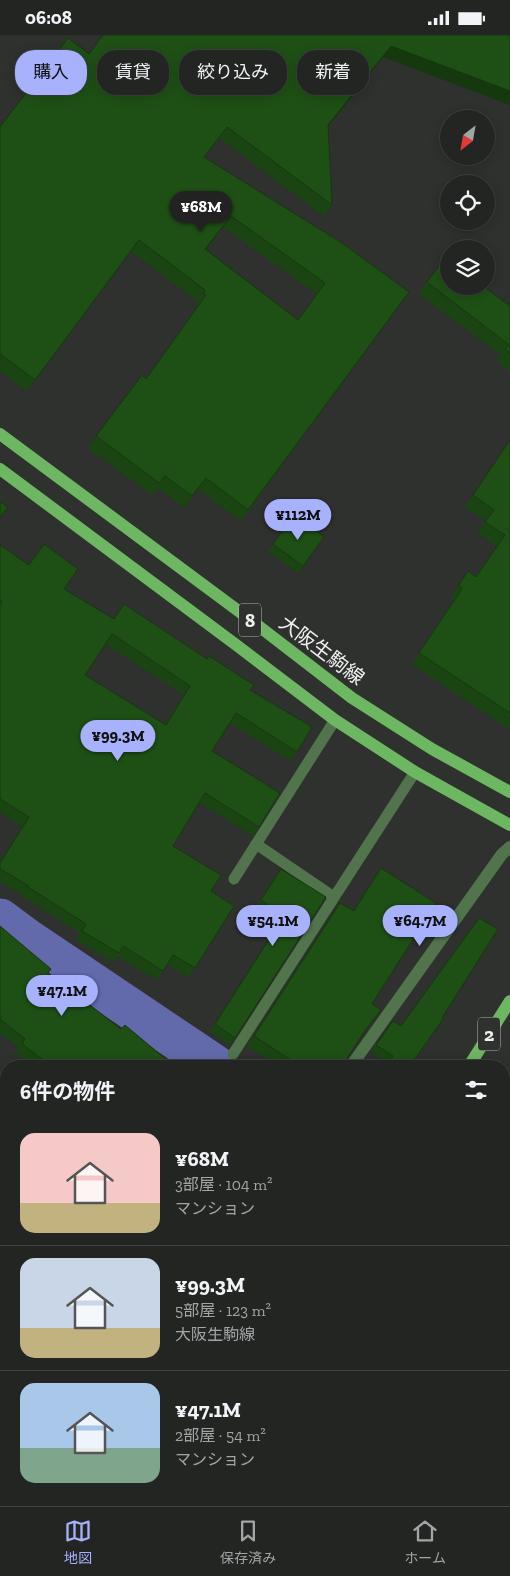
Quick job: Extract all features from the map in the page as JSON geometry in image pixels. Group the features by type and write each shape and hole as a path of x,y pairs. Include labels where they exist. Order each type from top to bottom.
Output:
{"main road":[{"name":"大阪生駒線","path":"0,434 252,621 352,698 432,749 510,792"},
{"name":"8","path":"0,469 335,720 415,772 510,825"},
{"name":"2","path":"473,1060 510,1001"}],"street":[{"path":"355,1060 502,854 510,847"}],"lane":[{"path":"234,879 335,720"},
{"path":"233,1054 415,772"},
{"path":"256,844 334,897"}],"building":[{"path":"103,35 510,35 510,91 391,46 369,74 369,50 297,50 297,95 352,95 328,125 332,205 227,127 204,157 342,243 409,292 248,510 206,478 192,496 165,476 159,483 96,436 142,375 146,379 206,295 203,293 205,290 139,240 35,380 0,354 0,127 24,95 87,95 87,52 89,54","holes":["231,216 325,283 298,320 205,249"]},
{"path":"68,38 84,50 59,50"},
{"path":"440,265 440,292 427,282"},
{"path":"444,295 495,295 510,306 510,353 505,349 509,345"},
{"path":"510,440 510,713 419,653 462,589 459,585 468,571 476,577 505,535 485,522 494,510 473,495"},
{"path":"0,502 8,507 0,518"},
{"path":"294,515 324,537 303,566 273,544"},
{"path":"44,544 78,569 64,589 114,619 124,604 207,659 209,656 254,685 250,690 312,727 297,752 236,713 212,751 280,793 259,827 205,793 173,846 221,875 211,891 234,906 195,968 173,955 163,971 123,946 119,953 82,931 86,924 0,869 0,863 29,817 0,799 0,605 2,602 0,600 0,545 29,565","holes":["112,634 190,686 166,725 85,675"]},
{"path":"381,868 436,903 372,1004 381,1010 346,1060 291,1060 254,1036 340,903 354,911"},
{"path":"281,869 326,897 235,1038 215,1024 284,916 261,900"},
{"path":"479,918 498,929 443,1019 414,1060 391,1060 393,1056 376,1045 393,1021 401,1026"},
{"path":"0,926 51,969 48,973 121,1029 125,1025 167,1060 43,1060 22,1044 25,1039 0,1019"}],"waterway":[{"path":"0,919 207,1060"}]}
